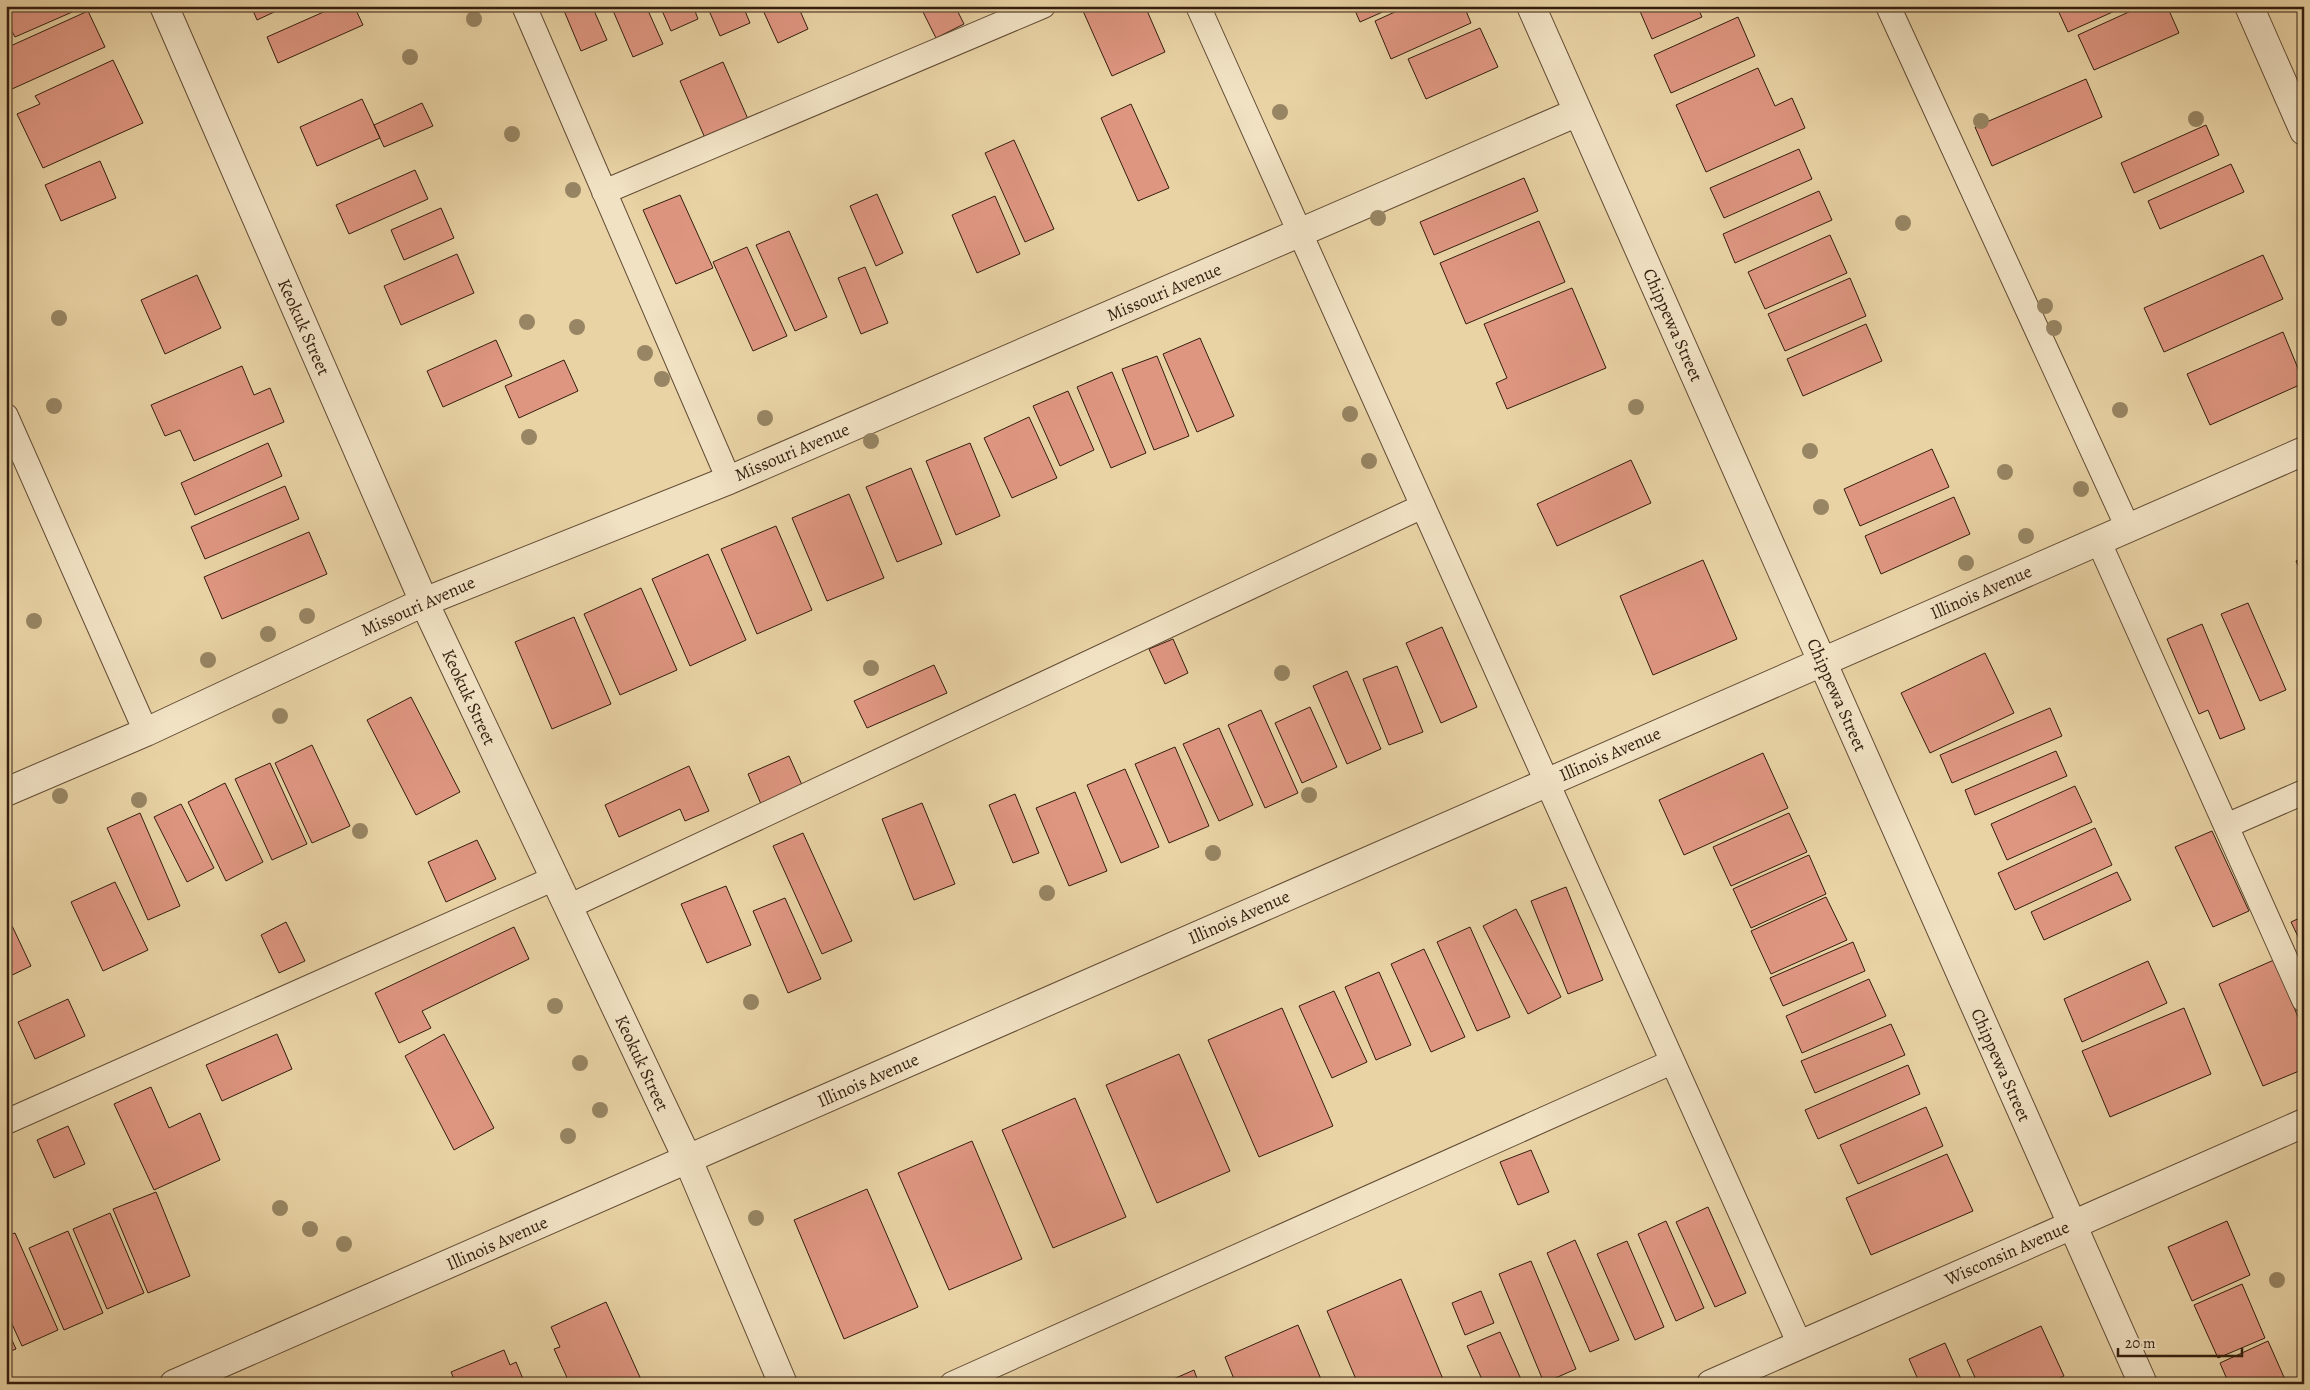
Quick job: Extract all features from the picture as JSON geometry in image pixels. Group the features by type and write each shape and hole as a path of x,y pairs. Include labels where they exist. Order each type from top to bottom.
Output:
{"street":[{"name":"Keokuk Street","path":"164,6 424,602 688,1160 783,1384"},
{"name":"Chippewa Street","path":"1531,6 2143,1384"},
{"path":"2249,6 2304,132"},
{"name":"Missouri Avenue","path":"6,792 146,732 424,602 729,480 1578,112"},
{"name":"Illinois Avenue","path":"174,1384 2304,451"},
{"name":"Wisconsin Avenue","path":"1711,1384 2304,1123"}],"lane":[{"path":"524,6 729,480"},
{"path":"604,192 1043,6"},
{"path":"1198,6 1800,1345"},
{"path":"1888,6 2128,528"},
{"path":"6,416 146,732"},
{"path":"568,907 1423,506"},
{"path":"2098,540 2304,1000"},
{"path":"2226,826 2304,792"},
{"path":"6,1122 555,878"},
{"path":"952,1384 1672,1062"}],"building":[{"path":"6,6 86,6 15,37 6,20"},
{"path":"251,6 287,6 257,20"},
{"path":"337,6 354,6 363,25 278,63 267,37"},
{"path":"562,6 592,6 607,40 581,51"},
{"path":"611,6 646,6 663,44 633,57"},
{"path":"660,6 693,6 698,19 671,31"},
{"path":"707,6 743,6 750,23 720,36"},
{"path":"761,6 798,6 808,29 778,43"},
{"path":"819,6 831,6 821,10"},
{"path":"920,6 955,6 964,24 936,38"},
{"path":"1094,6 1145,6 1165,52 1112,76 1083,11"},
{"path":"1353,6 1396,6 1360,22"},
{"path":"1408,6 1464,6 1471,23 1391,59 1375,21"},
{"path":"1646,6 1697,6 1702,17 1652,39 1639,9"},
{"path":"2056,6 2126,6 2068,32"},
{"path":"2142,6 2167,6 2179,33 2094,70 2078,35"},
{"path":"88,11 105,47 12,89 6,75 6,48"},
{"path":"1738,17 1755,56 1671,93 1654,55"},
{"path":"1480,28 1498,67 1426,99 1408,59"},
{"path":"113,60 143,123 43,168 17,114 40,104 35,96"},
{"path":"723,62 748,119 705,138 680,81"},
{"path":"1758,68 1775,106 1792,98 1805,128 1706,172 1676,105"},
{"path":"2086,79 2102,117 1992,166 1975,127"},
{"path":"362,99 380,138 317,166 300,127"},
{"path":"422,103 433,126 384,147 374,125"},
{"path":"1131,104 1169,188 1138,201 1101,118"},
{"path":"2206,125 2219,155 2134,193 2121,163"},
{"path":"1014,140 1054,229 1025,242 985,153"},
{"path":"1799,149 1812,179 1724,218 1710,188"},
{"path":"100,161 116,198 61,221 45,185"},
{"path":"2231,164 2244,192 2160,229 2148,201"},
{"path":"415,170 428,199 349,234 336,205"},
{"path":"1524,178 1538,211 1434,255 1420,222"},
{"path":"1819,191 1832,220 1735,263 1723,234"},
{"path":"877,194 903,253 876,266 850,206"},
{"path":"680,195 713,268 676,284 643,210"},
{"path":"995,196 1020,254 977,273 952,215"},
{"path":"441,208 454,238 404,260 391,230"},
{"path":"1539,221 1565,282 1466,324 1440,263"},
{"path":"789,231 827,317 795,331 756,245"},
{"path":"1830,235 1847,273 1765,309 1748,272"},
{"path":"747,247 787,336 753,351 713,262"},
{"path":"457,254 474,293 401,325 384,286"},
{"path":"2263,255 2283,299 2164,352 2144,308"},
{"path":"865,267 888,323 861,334 838,278"},
{"path":"197,275 221,328 165,354 141,300"},
{"path":"1850,278 1866,316 1785,351 1768,314"},
{"path":"1572,288 1606,368 1507,409 1496,383 1507,378 1484,324"},
{"path":"1866,324 1882,361 1803,396 1787,359"},
{"path":"2283,332 2304,383 2210,425 2187,374"},
{"path":"1200,338 1234,416 1197,432 1163,354"},
{"path":"496,340 512,376 443,407 427,371"},
{"path":"1157,356 1189,436 1154,450 1122,369"},
{"path":"564,360 578,391 519,418 505,386"},
{"path":"242,366 254,395 270,388 284,422 194,461 180,430 165,436 151,405"},
{"path":"1112,372 1146,453 1111,468 1077,387"},
{"path":"1068,391 1094,450 1060,466 1033,406"},
{"path":"1029,417 1057,478 1012,498 984,438"},
{"path":"268,443 282,476 195,515 181,483"},
{"path":"970,443 1000,516 956,535 926,461"},
{"path":"1932,449 1949,487 1860,526 1844,489"},
{"path":"1631,460 1651,503 1557,546 1537,504"},
{"path":"911,468 942,544 897,562 866,487"},
{"path":"285,486 299,519 205,559 191,527"},
{"path":"849,494 884,578 827,601 792,518"},
{"path":"1954,497 1970,534 1881,574 1865,536"},
{"path":"776,526 812,610 757,634 721,549"},
{"path":"309,532 327,574 222,619 204,577"},
{"path":"708,554 746,640 690,666 652,579"},
{"path":"2304,558 2304,578 2296,561"},
{"path":"1703,560 1737,639 1653,675 1620,596"},
{"path":"641,588 677,670 620,695 584,614"},
{"path":"2248,603 2286,690 2260,701 2221,614"},
{"path":"574,617 611,704 552,729 515,642"},
{"path":"2202,624 2245,729 2220,739 2208,710 2199,714 2167,639"},
{"path":"1442,627 1477,707 1441,723 1406,643"},
{"path":"1173,639 1188,673 1165,684 1149,649"},
{"path":"1985,653 2014,713 1930,753 1901,693"},
{"path":"934,665 947,693 867,728 854,701"},
{"path":"1397,666 1423,732 1389,745 1363,679"},
{"path":"1347,671 1381,749 1347,764 1313,686"},
{"path":"411,697 460,792 416,815 367,720"},
{"path":"1310,707 1337,767 1302,783 1275,723"},
{"path":"2050,708 2062,736 1952,783 1940,755"},
{"path":"1261,710 1298,793 1265,808 1228,725"},
{"path":"1219,728 1253,805 1219,821 1183,744"},
{"path":"312,745 350,826 312,843 275,763"},
{"path":"1175,747 1209,826 1169,843 1135,764"},
{"path":"2056,751 2067,776 1975,815 1965,790"},
{"path":"1763,753 1788,808 1684,855 1659,800"},
{"path":"789,756 802,785 761,804 748,774"},
{"path":"270,763 307,844 272,860 235,779"},
{"path":"689,766 709,811 685,821 680,809 619,837 605,805"},
{"path":"1125,769 1159,847 1121,863 1087,785"},
{"path":"225,783 263,862 226,881 188,802"},
{"path":"2075,786 2092,822 2007,860 1991,824"},
{"path":"1075,792 1107,871 1069,886 1036,808"},
{"path":"1015,794 1039,853 1013,863 989,805"},
{"path":"922,803 955,884 914,900 882,819"},
{"path":"181,804 214,868 187,882 154,817"},
{"path":"140,813 180,906 148,920 107,828"},
{"path":"1789,813 1807,852 1731,886 1713,847"},
{"path":"2095,828 2112,865 2015,910 1998,873"},
{"path":"2212,831 2249,911 2213,927 2175,847"},
{"path":"803,833 852,941 822,954 773,846"},
{"path":"477,840 496,879 446,902 428,862"},
{"path":"1809,855 1826,894 1751,928 1733,889"},
{"path":"2117,872 2131,900 2044,940 2031,912"},
{"path":"115,882 148,950 103,971 71,902"},
{"path":"726,886 751,945 707,963 681,904"},
{"path":"1566,887 1603,980 1568,994 1531,901"},
{"path":"1826,897 1847,940 1771,974 1751,931"},
{"path":"785,898 821,979 788,993 753,911"},
{"path":"1516,909 1561,997 1528,1014 1483,926"},
{"path":"6,913 31,966 6,978"},
{"path":"2304,916 2304,949 2291,922"},
{"path":"286,922 305,961 279,973 261,935"},
{"path":"514,927 529,959 422,1011 431,1028 399,1043 375,993"},
{"path":"1470,927 1510,1017 1477,1031 1437,942"},
{"path":"1853,942 1865,971 1783,1006 1770,978"},
{"path":"1424,949 1465,1037 1431,1052 1391,964"},
{"path":"2274,960 2304,1031 2304,1069 2263,1086 2219,984"},
{"path":"2148,961 2167,1003 2082,1042 2064,999"},
{"path":"1379,972 1411,1045 1376,1060 1345,987"},
{"path":"1869,979 1886,1016 1802,1053 1786,1016"},
{"path":"1334,991 1367,1062 1332,1078 1299,1006"},
{"path":"68,999 85,1036 35,1059 18,1022"},
{"path":"1282,1008 1333,1126 1259,1157 1208,1040"},
{"path":"2184,1008 2211,1074 2110,1117 2082,1051"},
{"path":"1891,1024 1905,1055 1815,1093 1801,1061"},
{"path":"277,1034 292,1069 222,1101 206,1065"},
{"path":"444,1034 494,1128 454,1150 405,1056"},
{"path":"1179,1054 1230,1171 1157,1203 1106,1085"},
{"path":"1908,1065 1920,1094 1818,1139 1805,1110"},
{"path":"151,1087 169,1128 200,1113 220,1160 154,1190 114,1104"},
{"path":"1075,1098 1126,1217 1053,1248 1002,1130"},
{"path":"1926,1107 1943,1146 1858,1184 1840,1145"},
{"path":"68,1126 85,1164 54,1178 37,1140"},
{"path":"972,1141 1022,1259 949,1290 898,1173"},
{"path":"1531,1150 1549,1192 1518,1205 1500,1162"},
{"path":"1947,1154 1973,1211 1871,1255 1846,1198"},
{"path":"867,1189 918,1307 844,1339 794,1220"},
{"path":"156,1192 190,1276 148,1293 113,1209"},
{"path":"1708,1207 1746,1293 1715,1307 1676,1222"},
{"path":"110,1213 144,1293 107,1309 73,1229"},
{"path":"1666,1221 1704,1308 1676,1321 1638,1234"},
{"path":"2227,1221 2250,1275 2192,1301 2168,1247"},
{"path":"68,1231 103,1313 64,1330 29,1248"},
{"path":"15,1233 58,1330 22,1346 6,1311 6,1236"},
{"path":"1575,1240 1619,1340 1590,1352 1547,1253"},
{"path":"1627,1241 1664,1327 1635,1340 1597,1254"},
{"path":"1531,1261 1576,1369 1544,1383 1499,1274"},
{"path":"1401,1279 1445,1384 1358,1384 1327,1311"},
{"path":"2242,1284 2265,1338 2218,1358 2194,1305"},
{"path":"1481,1291 1494,1323 1465,1335 1452,1303"},
{"path":"606,1302 643,1384 577,1384 575,1379 569,1382 554,1349 560,1347 551,1327"},
{"path":"1298,1325 1323,1384 1236,1384 1225,1357"},
{"path":"2041,1326 2064,1376 2047,1384 1978,1384 1967,1360"},
{"path":"6,1327 16,1349 6,1353"},
{"path":"1500,1332 1523,1384 1484,1384 1467,1346"},
{"path":"2268,1341 2287,1384 2229,1384 2220,1363"},
{"path":"1945,1343 1961,1379 1950,1384 1920,1384 1909,1359"},
{"path":"504,1350 510,1365 516,1362 525,1384 456,1384 451,1372"},
{"path":"1194,1370 1199,1384 1162,1384"}]}
